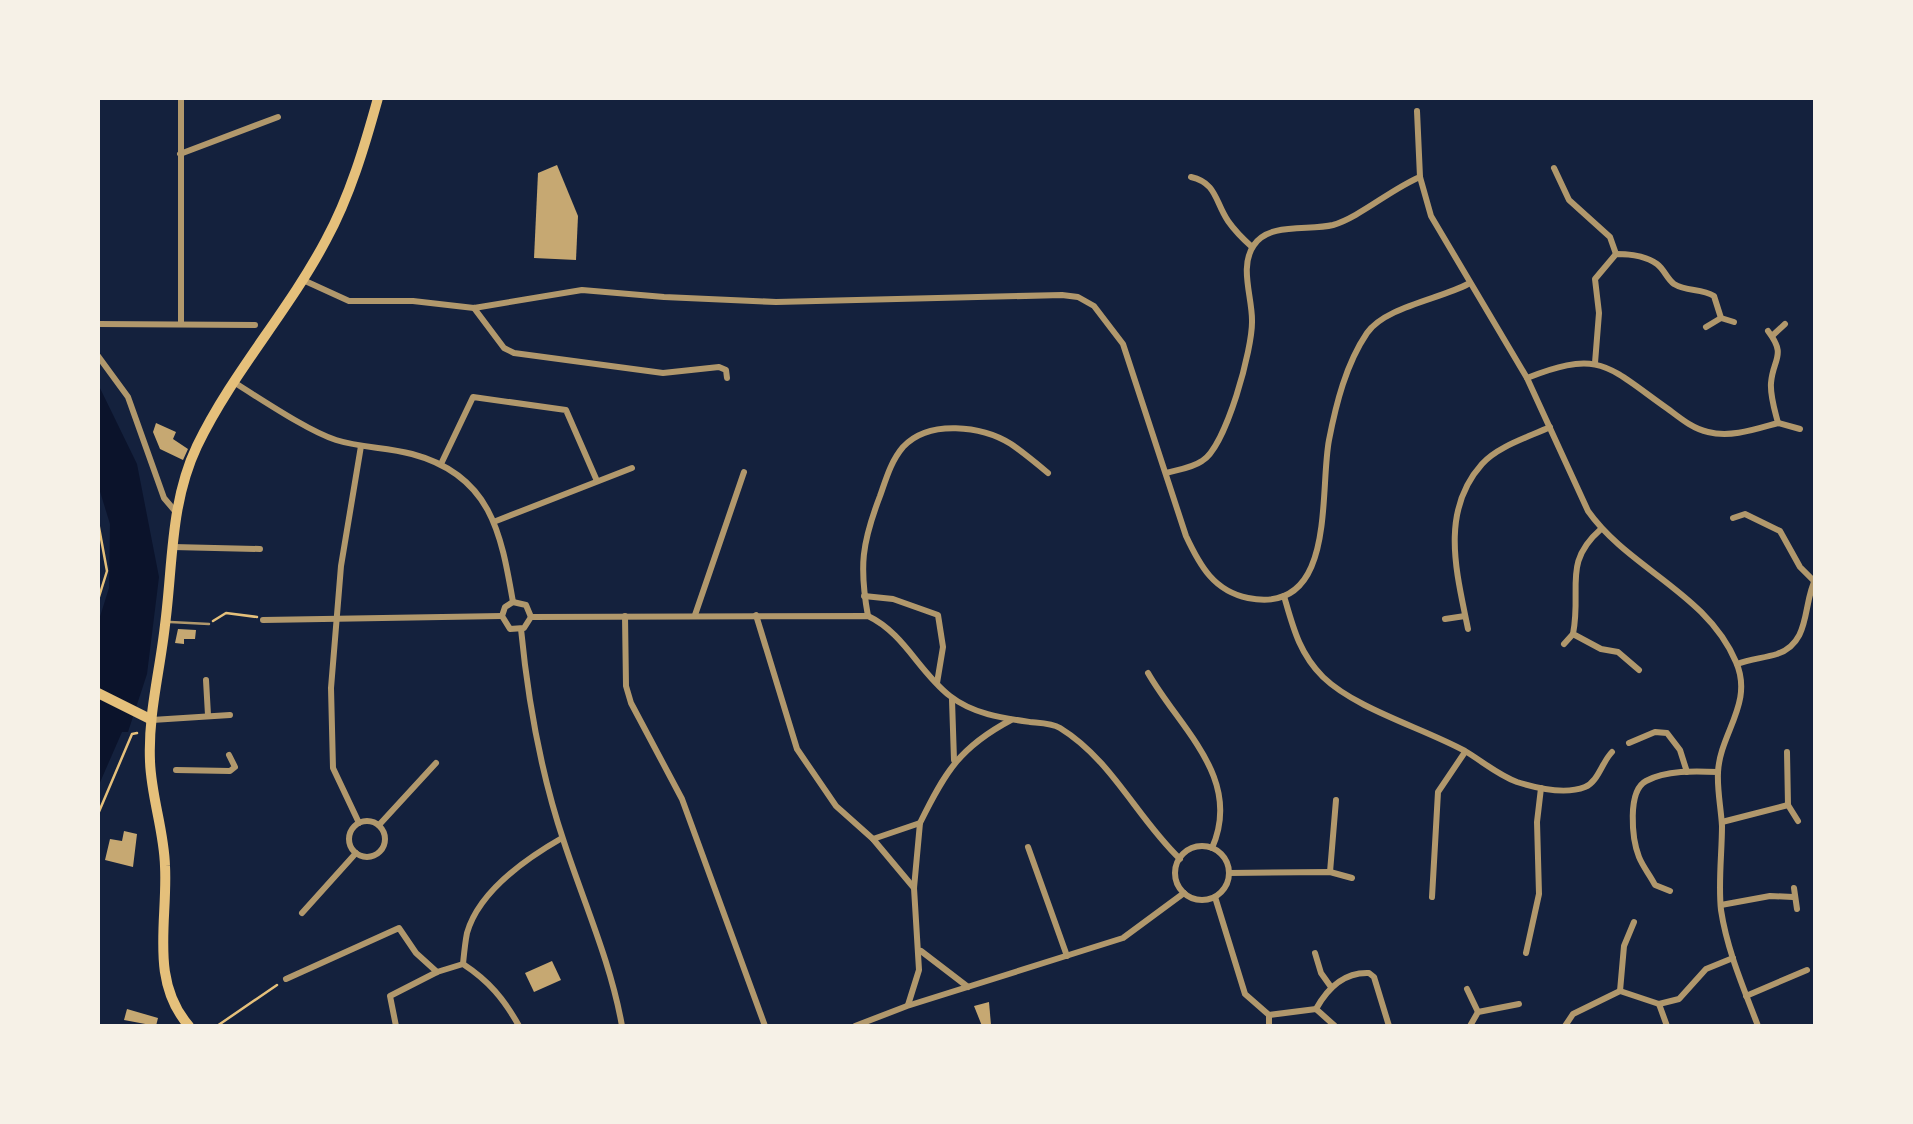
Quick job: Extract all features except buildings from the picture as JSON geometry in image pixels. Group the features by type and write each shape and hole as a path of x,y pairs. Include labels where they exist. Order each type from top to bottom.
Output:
{"highway":[{"path":"189,1026 174,1004 162,955 166,864 150,719 166,622 175,511 196,448 234,382 327,240 352,180 378,98"},
{"path":"98,693 150,719"}],"street":[{"path":"181,98 181,324"},
{"path":"1417,111 1420,177 1431,216 1527,378 1588,510 1601,529 1680,590 1722,637 1737,664 1741,705 1718,772 1721,905 1733,958 1758,1026"},
{"path":"180,154 278,117"},
{"path":"1554,168 1569,200 1610,237 1616,254"},
{"path":"1191,177 1212,187 1224,216 1252,247"},
{"path":"1166,473 1205,460 1224,425 1252,340 1246,269 1252,247 1270,232 1333,224 1351,217 1420,177"},
{"path":"1595,363 1599,313 1595,279 1616,254 1633,254 1657,264 1673,283 1714,296 1720,318"},
{"path":"302,280 349,301 413,301 474,308 582,290 776,302 1012,294 1078,297 1106,318 1124,344 1186,536 1199,564 1224,589 1262,600 1284,596 1299,586 1316,560 1323,528 1329,438 1346,378 1362,340 1385,316 1468,284"},
{"path":"474,308 504,348 514,353 663,373 714,368 726,370 727,378"},
{"path":"1706,327 1720,318 1734,322"},
{"path":"98,324 255,325"},
{"path":"1778,423 1771,388 1779,354 1770,334 1785,324"},
{"path":"98,356 128,396 164,498 175,511"},
{"path":"713,356 714,368"},
{"path":"1527,378 1580,361 1595,363 1618,374 1704,432 1741,432 1778,423 1800,429"},
{"path":"234,382 332,439 391,448 442,464 485,502 496,521 513,602"},
{"path":"442,464 474,397 566,410 597,481"},
{"path":"1468,630 1452,547 1462,494 1483,462 1550,426"},
{"path":"868,616 861,579 862,555 891,466 905,445 935,430 984,432 1009,442 1048,473"},
{"path":"358,823 333,768 332,688 346,522 361,446"},
{"path":"496,521 632,468"},
{"path":"695,614 744,472"},
{"path":"1733,518 1745,514 1780,530 1800,568 1814,579 1803,629 1794,644 1778,654 1737,664"},
{"path":"1564,644 1573,634 1578,599 1575,564 1585,544 1601,529"},
{"path":"172,548 260,549"},
{"path":"864,596 894,599 938,616 944,647 936,685"},
{"path":"1284,596 1300,649 1325,679 1515,781 1541,788 1586,787 1612,752"},
{"path":"502,616 513,602"},
{"path":"502,616 510,628 528,626 531,617 526,605 513,602"},
{"path":"756,615 798,749 836,806 873,839 914,888"},
{"path":"263,620 502,616"},
{"path":"625,616 626,686 631,703 682,799 765,1026"},
{"path":"531,617 868,616 887,625 936,685 952,698 976,712 1056,725 1086,747 1180,859"},
{"path":"1445,619 1465,616"},
{"path":"521,629 534,724 562,838 614,985 622,1026"},
{"path":"1573,634 1601,649 1618,652 1639,670"},
{"path":"1148,672 1209,760 1221,796 1221,818 1212,848"},
{"path":"206,680 208,714"},
{"path":"952,698 954,760"},
{"path":"150,719 172,721 208,714 230,715"},
{"path":"908,1006 920,970 914,888 920,823 954,760 979,737 1012,720"},
{"path":"1629,743 1656,732 1667,733 1680,750 1687,772"},
{"path":"1432,897 1438,792 1465,751"},
{"path":"1787,752 1788,804 1798,821"},
{"path":"176,770 230,771 235,767 229,755"},
{"path":"379,825 436,763"},
{"path":"1670,891 1655,885 1637,851 1636,791 1642,782 1687,772 1718,772"},
{"path":"1526,953 1539,894 1536,822 1541,788"},
{"path":"1330,872 1336,800"},
{"path":"1722,822 1788,804"},
{"path":"369,821 379,825 385,836 383,848 374,856 356,853 349,838 358,823 369,821"},
{"path":"873,839 920,823"},
{"path":"463,964 468,930 484,901 530,856 562,838"},
{"path":"1028,847 1067,956"},
{"path":"1196,847 1212,848 1224,858 1229,873 1226,887 1215,898 1198,900 1184,893 1176,879 1180,859 1196,847"},
{"path":"302,913 356,853"},
{"path":"1229,873 1330,872 1352,878"},
{"path":"1794,888 1798,909"},
{"path":"854,1026 1124,938 1184,893"},
{"path":"1721,905 1770,896 1794,898"},
{"path":"1215,898 1245,994 1269,1014 1270,1026"},
{"path":"1620,991 1624,946 1634,922"},
{"path":"286,979 398,928 416,953 437,972"},
{"path":"920,950 968,986"},
{"path":"1315,953 1321,973 1331,987"},
{"path":"1565,1026 1573,1014 1620,991 1659,1004 1678,999 1706,969 1733,958"},
{"path":"396,1026 390,996 437,972 463,964 488,980 519,1026"},
{"path":"1746,996 1807,970"},
{"path":"1316,1009 1331,987 1353,974 1369,973 1374,976 1389,1026"},
{"path":"1466,989 1478,1012"},
{"path":"1470,1026 1478,1012 1518,1004"},
{"path":"1659,1004 1667,1026"},
{"path":"1269,1014 1316,1009 1335,1026"}],"lane":[{"path":"166,622 209,624"}],"path":[{"path":"98,522 107,572 98,600"},
{"path":"209,624 226,613 263,620"},
{"path":"98,814 132,734 137,733"},
{"path":"217,1026 286,979"}],"water":[{"path":"98,384 137,464 159,577 147,674 128,732 122,732 98,787 98,623 109,588 110,524 98,485"}]}
